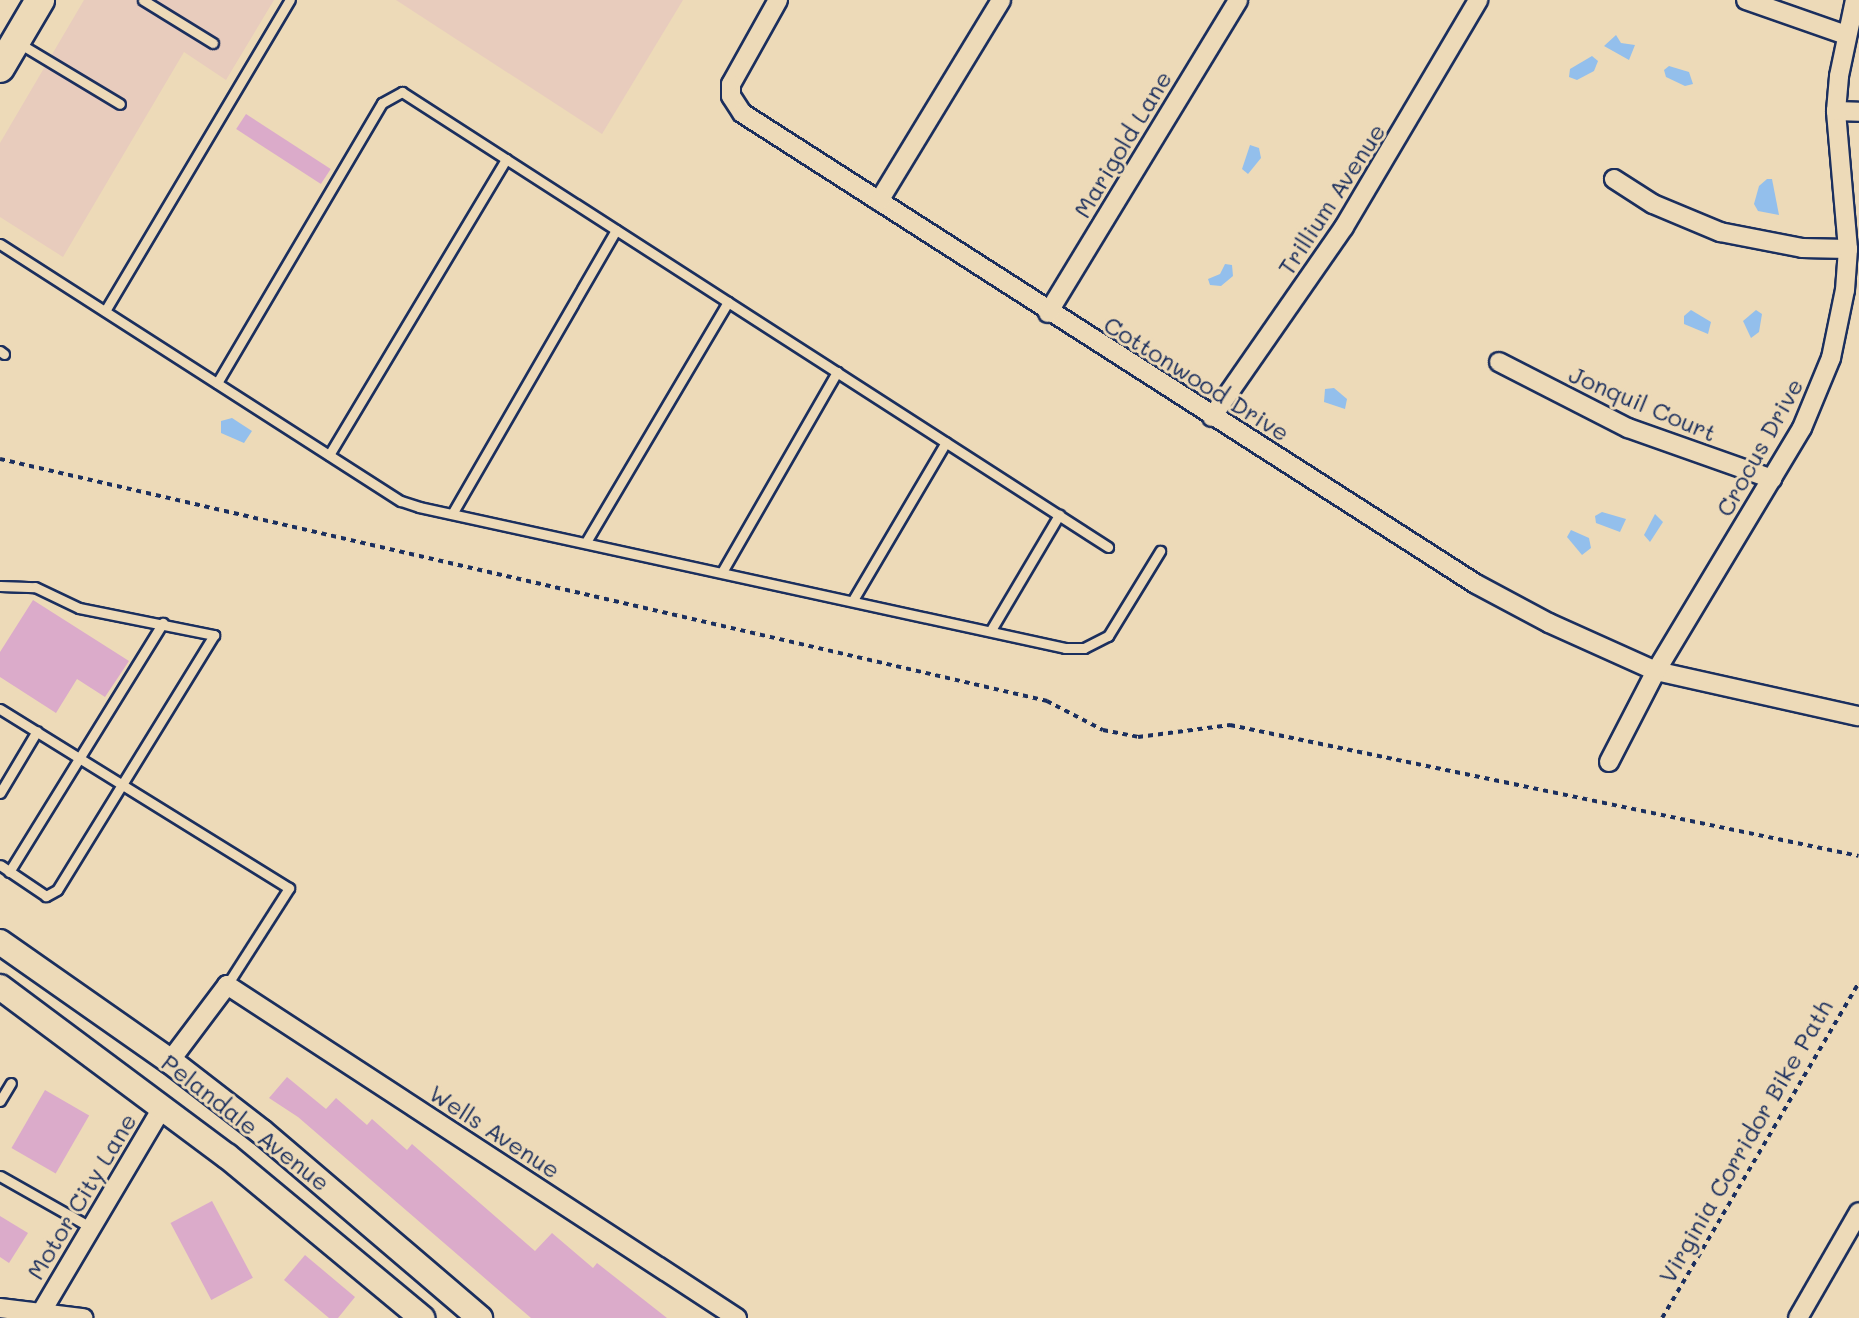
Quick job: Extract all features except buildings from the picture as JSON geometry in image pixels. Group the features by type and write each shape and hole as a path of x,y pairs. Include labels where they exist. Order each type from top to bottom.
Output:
{"main road":[{"path":"0,68 40,0"},
{"name":"Pelandale Avenue","path":"0,942 170,1061 366,1219 480,1318"},
{"name":"Pelandale Avenue","path":"0,987 163,1106 324,1233 422,1318"}],"street":[{"name":"Cottonwood Drive","path":"778,0 735,71 731,96 742,113 1048,313 1476,584 1549,623 1656,671 1858,716"},
{"path":"878,201 1001,0"},
{"name":"Marigold Lane","path":"1048,313 1238,0"},
{"name":"Trillium Avenue","path":"1212,417 1344,227 1478,0"},
{"path":"1746,0 1846,35"},
{"name":"Crocus Drive","path":"1609,762 1656,671 1802,428 1831,358 1845,290 1848,249 1836,111 1846,35 1855,0"},
{"path":"1836,111 1859,112"},
{"path":"1614,179 1653,204 1720,232 1802,248 1848,249"},
{"name":"Jonquil Court","path":"1499,362 1628,428 1772,479"},
{"path":"170,1061 227,985"},
{"name":"Wells Avenue","path":"227,985 737,1318"},
{"name":"Motor City Lane","path":"42,1311 163,1106"},
{"path":"1798,1318 1859,1212"},
{"path":"10,1312 42,1311 83,1318"}],"lane":[{"path":"143,0 213,43"},
{"path":"105,312 290,0"},
{"path":"16,41 120,104"},
{"path":"217,383 382,103 393,94 402,92 1108,547"},
{"path":"329,455 506,159"},
{"path":"452,514 617,230"},
{"path":"0,244 401,501 991,630 1050,646 1092,645 1108,636 1160,551"},
{"path":"586,542 728,302"},
{"path":"722,572 837,372"},
{"path":"853,600 946,442"},
{"path":"991,630 1059,515"},
{"path":"0,586 35,587 79,608 214,635 57,890 46,896 0,864"},
{"path":"9,872 163,623"},
{"path":"0,709 289,888 227,985"},
{"path":"0,793 37,732"},
{"path":"0,1101 11,1083"},
{"path":"0,1176 90,1227"}],"path":[{"path":"0,459 1048,701 1103,730 1138,737 1230,725 1859,856"},
{"name":"Virginia Corridor Bike Path","path":"1662,1318 1859,982"}],"shaded area":[{"path":"84,0 274,0 226,80 184,52 63,257 0,217 0,143"},
{"path":"396,0 683,0 602,134"}],"water":[{"path":"1616,35 1621,43 1635,45 1629,60 1604,46"},
{"path":"1592,56 1598,61 1594,71 1577,80 1569,77 1570,69"},
{"path":"1669,66 1689,72 1693,84 1685,86 1666,77 1664,70"},
{"path":"1250,145 1259,148 1261,158 1248,174 1242,169"},
{"path":"1767,179 1772,179 1779,215 1758,211 1754,204 1759,186"},
{"path":"1225,264 1232,265 1233,276 1221,286 1210,285 1208,279 1220,274"},
{"path":"1691,310 1711,322 1708,334 1684,324 1684,316"},
{"path":"1756,310 1762,314 1759,332 1751,338 1743,321"},
{"path":"1334,388 1347,399 1345,409 1324,402 1325,389"},
{"path":"232,418 252,431 244,443 221,433 221,421"},
{"path":"1602,512 1626,519 1620,532 1596,523 1595,516"},
{"path":"1655,514 1663,522 1650,542 1644,535"},
{"path":"1571,530 1589,538 1591,548 1582,555 1567,537"}]}
